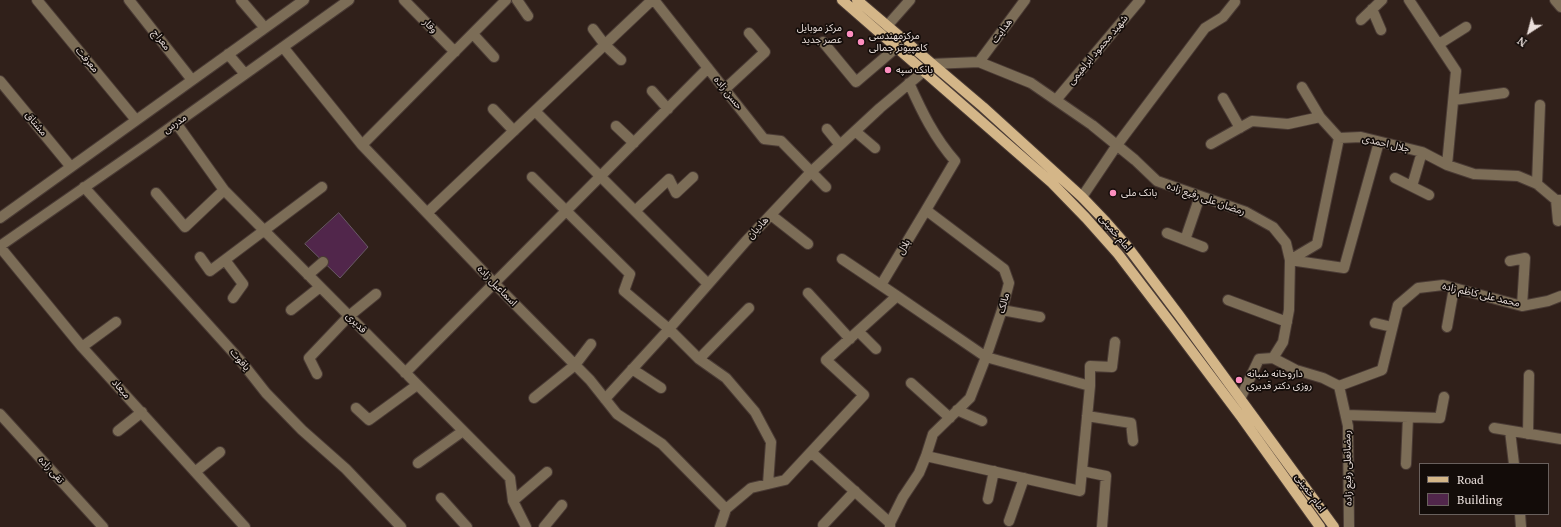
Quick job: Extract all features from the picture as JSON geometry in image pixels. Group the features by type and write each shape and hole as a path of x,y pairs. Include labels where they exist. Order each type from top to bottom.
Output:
{"main road":[{"name":"امام خمینی","path":"842,0 897,47 928,67 983,107 1082,197 1127,246 1241,397 1334,527"},
{"name":"امام خمینی","path":"857,0 887,26 928,67 1071,201 1109,244 1242,418 1320,527"}],"street":[{"name":"معرفت","path":"37,0 136,120"},
{"name":"معراج","path":"129,0 192,80"},
{"path":"241,0 265,28"},
{"path":"2,213 71,167 304,0"},
{"name":"مدرس","path":"0,246 349,0"},
{"name":"وقار","path":"404,0 455,52"},
{"path":"517,0 528,16"},
{"path":"427,213 653,0"},
{"name":"حسن زاده","path":"653,0 764,139 781,141 826,187"},
{"path":"887,26 910,0"},
{"name":"هدایت","path":"979,62 1025,0"},
{"name":"شهید محمود ابراهیمی","path":"1056,100 1140,0"},
{"path":"1361,20 1382,0"},
{"path":"1409,0 1456,71 1447,165"},
{"path":"1555,0 1561,7"},
{"path":"362,145 473,34 499,2"},
{"path":"1082,197 1117,146 1205,28 1223,17 1235,2"},
{"path":"1372,9 1382,30"},
{"path":"1439,44 1466,27"},
{"path":"593,29 604,45 621,60"},
{"path":"725,89 765,52 749,33"},
{"path":"473,34 494,57"},
{"path":"823,42 856,82 897,47"},
{"name":"اسماعیل زاده","path":"283,47 362,145 494,283 590,380 616,414 662,444 726,509"},
{"path":"228,54 245,74"},
{"name":"رمضان علی رفیع زاده","path":"928,67 979,62 1031,83 1092,125 1157,181 1246,212 1273,227 1286,243 1290,260 1289,310 1287,322 1283,342 1273,358"},
{"name":"هادیان","path":"605,399 811,172 928,67"},
{"path":"405,373 708,68"},
{"name":"مشتاق","path":"0,81 71,167"},
{"path":"909,83 924,117 942,146 955,161 926,210"},
{"path":"1290,260 1317,244 1339,138 1320,117 1302,87"},
{"path":"652,91 668,109"},
{"path":"1454,100 1504,93"},
{"path":"1223,98 1240,128"},
{"path":"1537,184 1540,105"},
{"path":"493,109 514,131"},
{"path":"535,111 708,284"},
{"path":"1211,144 1252,121 1288,124 1320,117"},
{"name":"قدیری","path":"176,123 224,190 510,478 513,500 521,525"},
{"path":"616,126 634,143"},
{"path":"827,130 840,145"},
{"path":"855,131 875,148"},
{"name":"جلال احمدی","path":"1339,138 1361,137 1422,152 1447,165 1474,174 1518,176 1537,184 1558,200"},
{"path":"1290,260 1344,268 1379,142"},
{"path":"1412,186 1422,152"},
{"path":"532,177 630,274 624,291 669,329 699,359 726,378 755,412 771,442 768,484"},
{"path":"635,211 669,179 676,193 693,177"},
{"path":"1395,178 1429,195"},
{"path":"200,257 210,271 322,186"},
{"name":"یاقوت","path":"84,187 240,360 266,393 302,430 346,469 401,527"},
{"path":"156,193 185,227 224,190"},
{"path":"1186,240 1200,196"},
{"path":"1558,200 1558,221"},
{"name":"بلال","path":"881,285 926,210"},
{"name":"مالک","path":"890,525 903,497 919,473 933,434 970,398 986,358 1002,310 1009,283 1004,269 926,210"},
{"path":"771,215 808,244"},
{"path":"1167,233 1203,248"},
{"name":"میعاد","path":"0,246 82,347 245,527"},
{"path":"1510,261 1525,258 1522,306"},
{"path":"842,259 986,358 1090,386"},
{"path":"225,260 243,284 233,298"},
{"path":"308,275 323,262"},
{"name":"محمد علی کاظم زاده","path":"1339,386 1382,370 1398,304 1418,288 1443,285 1522,306 1548,301 1561,296"},
{"path":"292,310 320,287"},
{"path":"1447,327 1454,288"},
{"path":"808,293 850,339"},
{"path":"317,374 309,358 349,316 376,294"},
{"path":"720,527 726,509 750,488 785,480 864,395 826,360 897,296"},
{"path":"1228,300 1287,322"},
{"path":"699,359 749,308"},
{"path":"1002,310 1040,318"},
{"path":"82,347 116,322"},
{"path":"1375,323 1392,327"},
{"path":"858,331 876,349"},
{"path":"926,456 1080,491 1090,386 1090,366 1112,367 1115,342"},
{"path":"534,398 575,365 590,344"},
{"path":"1241,397 1259,359 1273,358 1296,370 1324,378 1339,386"},
{"path":"632,369 661,388"},
{"path":"1528,434 1529,375"},
{"path":"910,383 950,418"},
{"path":"356,408 369,420 417,385"},
{"name":"رمضانعلی رفیع زاده","path":"1339,386 1348,426 1349,527"},
{"path":"1346,415 1440,418 1444,397"},
{"path":"958,410 982,421"},
{"path":"118,431 142,412"},
{"name":"تقی زاده","path":"0,414 103,527"},
{"path":"1087,416 1131,423 1133,441"},
{"path":"1406,464 1408,417"},
{"path":"1494,428 1561,439"},
{"path":"418,463 462,431"},
{"path":"1510,431 1514,463"},
{"path":"196,472 220,452"},
{"path":"811,452 855,491 890,525"},
{"path":"988,499 994,471"},
{"path":"1082,471 1106,476 1102,527"},
{"path":"513,500 547,472"},
{"path":"1009,521 1024,478"},
{"path":"823,525 855,491"},
{"path":"441,498 467,527"},
{"path":"544,527 562,505"},
{"path":"1520,515 1522,527"}],"building":[{"path":"339,213 368,247 340,278 305,244"}],"place":[{"name":"مرکز موبایل عصر جدید","path":"850,34"},
{"name":"مرکزمهندسی کامپیوتر جمالی","path":"861,42"},
{"name":"بانک سپه","path":"888,70"},
{"name":"بانک ملی","path":"1113,193"},
{"name":"داروخانه شبانه روزی دکتر قدیری","path":"1239,380"}]}
